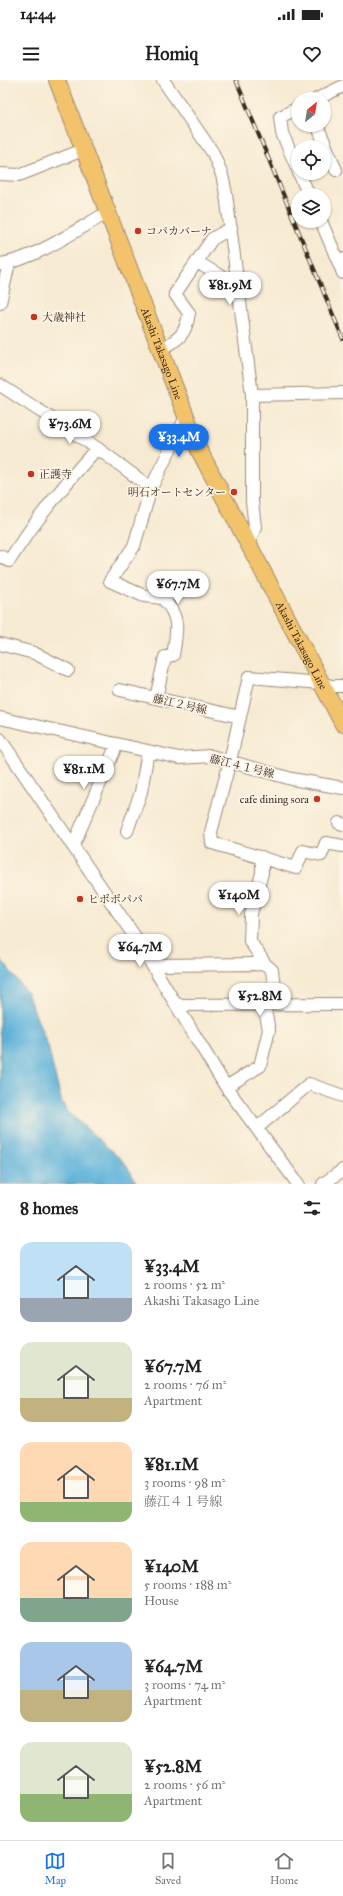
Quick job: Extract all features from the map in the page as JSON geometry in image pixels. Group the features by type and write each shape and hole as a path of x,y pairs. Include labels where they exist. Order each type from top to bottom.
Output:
{"main road":[{"name":"Akashi Takasago Line","path":"57,80 199,450 343,724"}],"street":[{"path":"163,80 213,153 222,175 240,288 252,395 252,502 255,527 248,545"},
{"path":"331,92 343,86 341,80"},
{"path":"291,112 280,117 282,133 291,154"},
{"path":"320,132 336,170"},
{"path":"0,174 19,175 83,150"},
{"path":"0,303 4,264 42,249 108,212"},
{"path":"160,350 179,339 187,325 189,313 175,294 212,239 231,228"},
{"path":"324,228 341,260 343,273"},
{"path":"197,262 240,288"},
{"path":"0,385 97,448 151,488"},
{"path":"252,395 343,393"},
{"path":"185,589 162,598 144,596 110,581 134,546 151,488 186,417"},
{"path":"5,559 62,488 97,448"},
{"path":"156,698 164,657 173,655 177,628 172,607 162,598"},
{"path":"0,644 34,653 68,670"},
{"path":"343,686 249,677 230,761 211,832 212,843 296,868 303,851 320,855 326,843 343,846"},
{"name":"藤江２号線","path":"120,690 240,717"},
{"name":"藤江４１号線","path":"0,718 179,758 211,756 292,779 343,788"},
{"path":"0,739 152,965 226,1087 298,1184"},
{"path":"73,846 117,744"},
{"path":"127,831 141,792 148,751"},
{"path":"262,858 262,873 251,914 250,942 265,964 272,970 276,1003"},
{"path":"152,965 265,964"},
{"path":"177,1006 264,1005 276,1003 343,1004"},
{"path":"226,1087 260,1066 268,1030 264,1005"},
{"path":"257,1128 309,1084 343,1096"},
{"path":"323,1184 343,1170"}],"water":[{"path":"0,958 27,993 48,1047 61,1100 68,1112 125,1163 137,1184 0,1184"}],"railway":[{"path":"236,80 343,339"}],"place":[{"name":"コパカバーナ","path":"138,231"},
{"name":"大歳神社","path":"34,317"},
{"name":"正護寺","path":"31,474"},
{"name":"明石オートセンター","path":"234,492"},
{"name":"cafe dining sora","path":"317,799"},
{"name":"ヒポポパパ","path":"80,899"}]}
